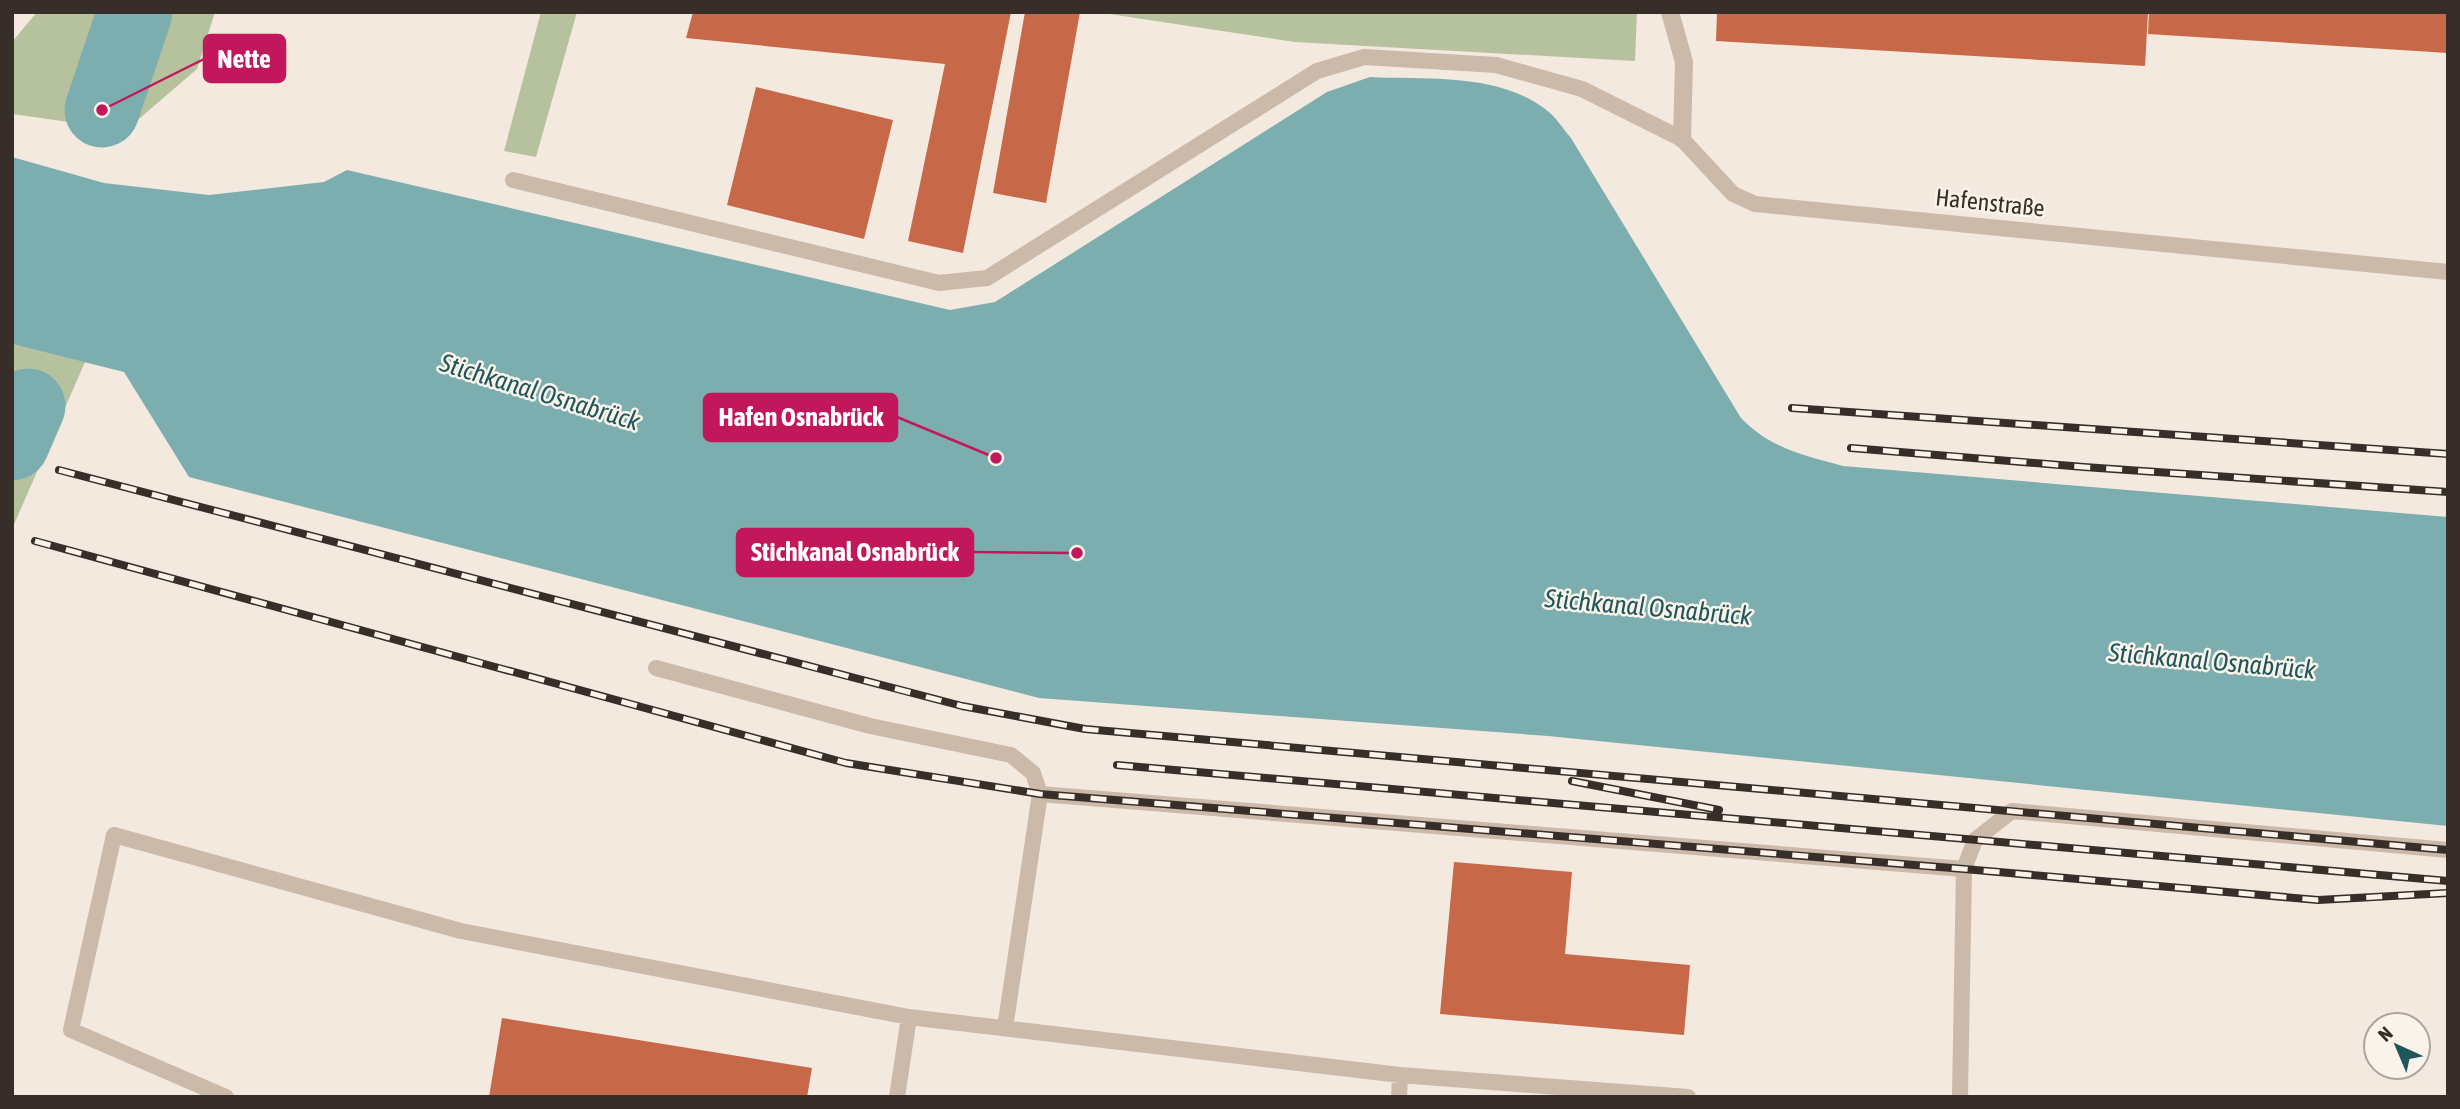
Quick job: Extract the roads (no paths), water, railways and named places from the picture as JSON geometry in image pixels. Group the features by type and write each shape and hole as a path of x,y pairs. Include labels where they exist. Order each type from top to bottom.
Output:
{"street":[{"path":"1671,12 1684,62 1682,139"}],"lane":[{"path":"513,180 939,283 987,278 1317,71 1364,57 1496,65 1582,89 1682,139"},
{"name":"Hafenstraße","path":"1682,139 1733,194 1755,204 2448,272"},
{"path":"656,668 870,726 1011,755 1033,773 1040,793 1005,1028"},
{"path":"1040,793 1964,869"},
{"path":"1960,1097 1964,869 1975,840 2012,811 2448,850"},
{"path":"226,1097 71,1030 114,835 461,931 909,1017 1400,1075 1688,1097"},
{"path":"897,1097 909,1017"},
{"path":"1399,1097 1400,1075"},
{"path":"1465,1080 1465,1097"}],"water":[{"path":"1370,77 1440,79 1487,84 1510,90 1550,113 1571,138 1741,418 1764,437 1788,449 1843,466 2448,517 2448,826 1548,736 1039,698 189,477 124,372 12,344 12,157 104,183 209,195 324,182 347,170 950,310 995,302 1327,92"}],"waterway":[{"path":"102,110 135,12"},
{"path":"12,443 28,406"}],"railway":[{"path":"1792,408 2448,454"},
{"path":"1851,448 2448,492"},
{"path":"59,470 962,706 1085,729 2448,850"},
{"path":"35,541 846,763 1040,794 2318,900 2448,893"},
{"path":"1117,765 2448,881"},
{"path":"1572,781 1719,810"}],"place":[{"name":"Nette","path":"102,110"},
{"name":"Hafen Osnabrück","path":"996,458"},
{"name":"Stichkanal Osnabrück","path":"1077,553"}]}
